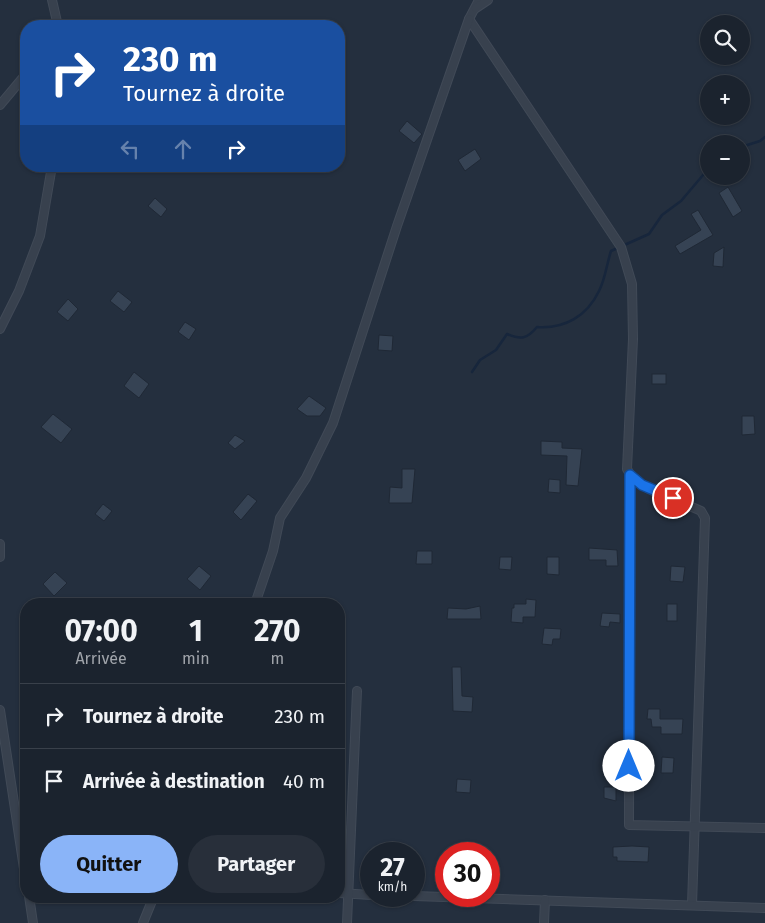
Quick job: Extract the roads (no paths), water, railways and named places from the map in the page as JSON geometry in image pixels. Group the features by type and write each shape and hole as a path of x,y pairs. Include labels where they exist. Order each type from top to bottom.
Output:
{"street":[{"path":"52,0 57,20"},
{"path":"257,598 273,550 280,518 306,478 334,423 397,226 469,19 479,0"},
{"path":"475,9 488,0"},
{"path":"469,19 621,247 632,284 633,339 628,469 630,475 629,824 765,828"},
{"path":"0,105 20,81"},
{"path":"0,329 19,291 40,236 51,172"},
{"path":"630,475 642,485 701,511 705,518 692,905"},
{"path":"0,544 0,557"},
{"path":"348,923 357,691"},
{"path":"0,710 20,833"},
{"path":"345,894 360,894"},
{"path":"425,896 765,908"},
{"path":"544,923 545,900"},
{"path":"30,903 33,923"},
{"path":"143,923 151,903"}],"waterway":[{"path":"750,144 765,137"},
{"path":"472,372 480,360 496,350 507,334 520,338 524,337 537,327 557,326 581,314 594,300 601,287 611,251 649,234 662,215 681,201 700,179"}]}
